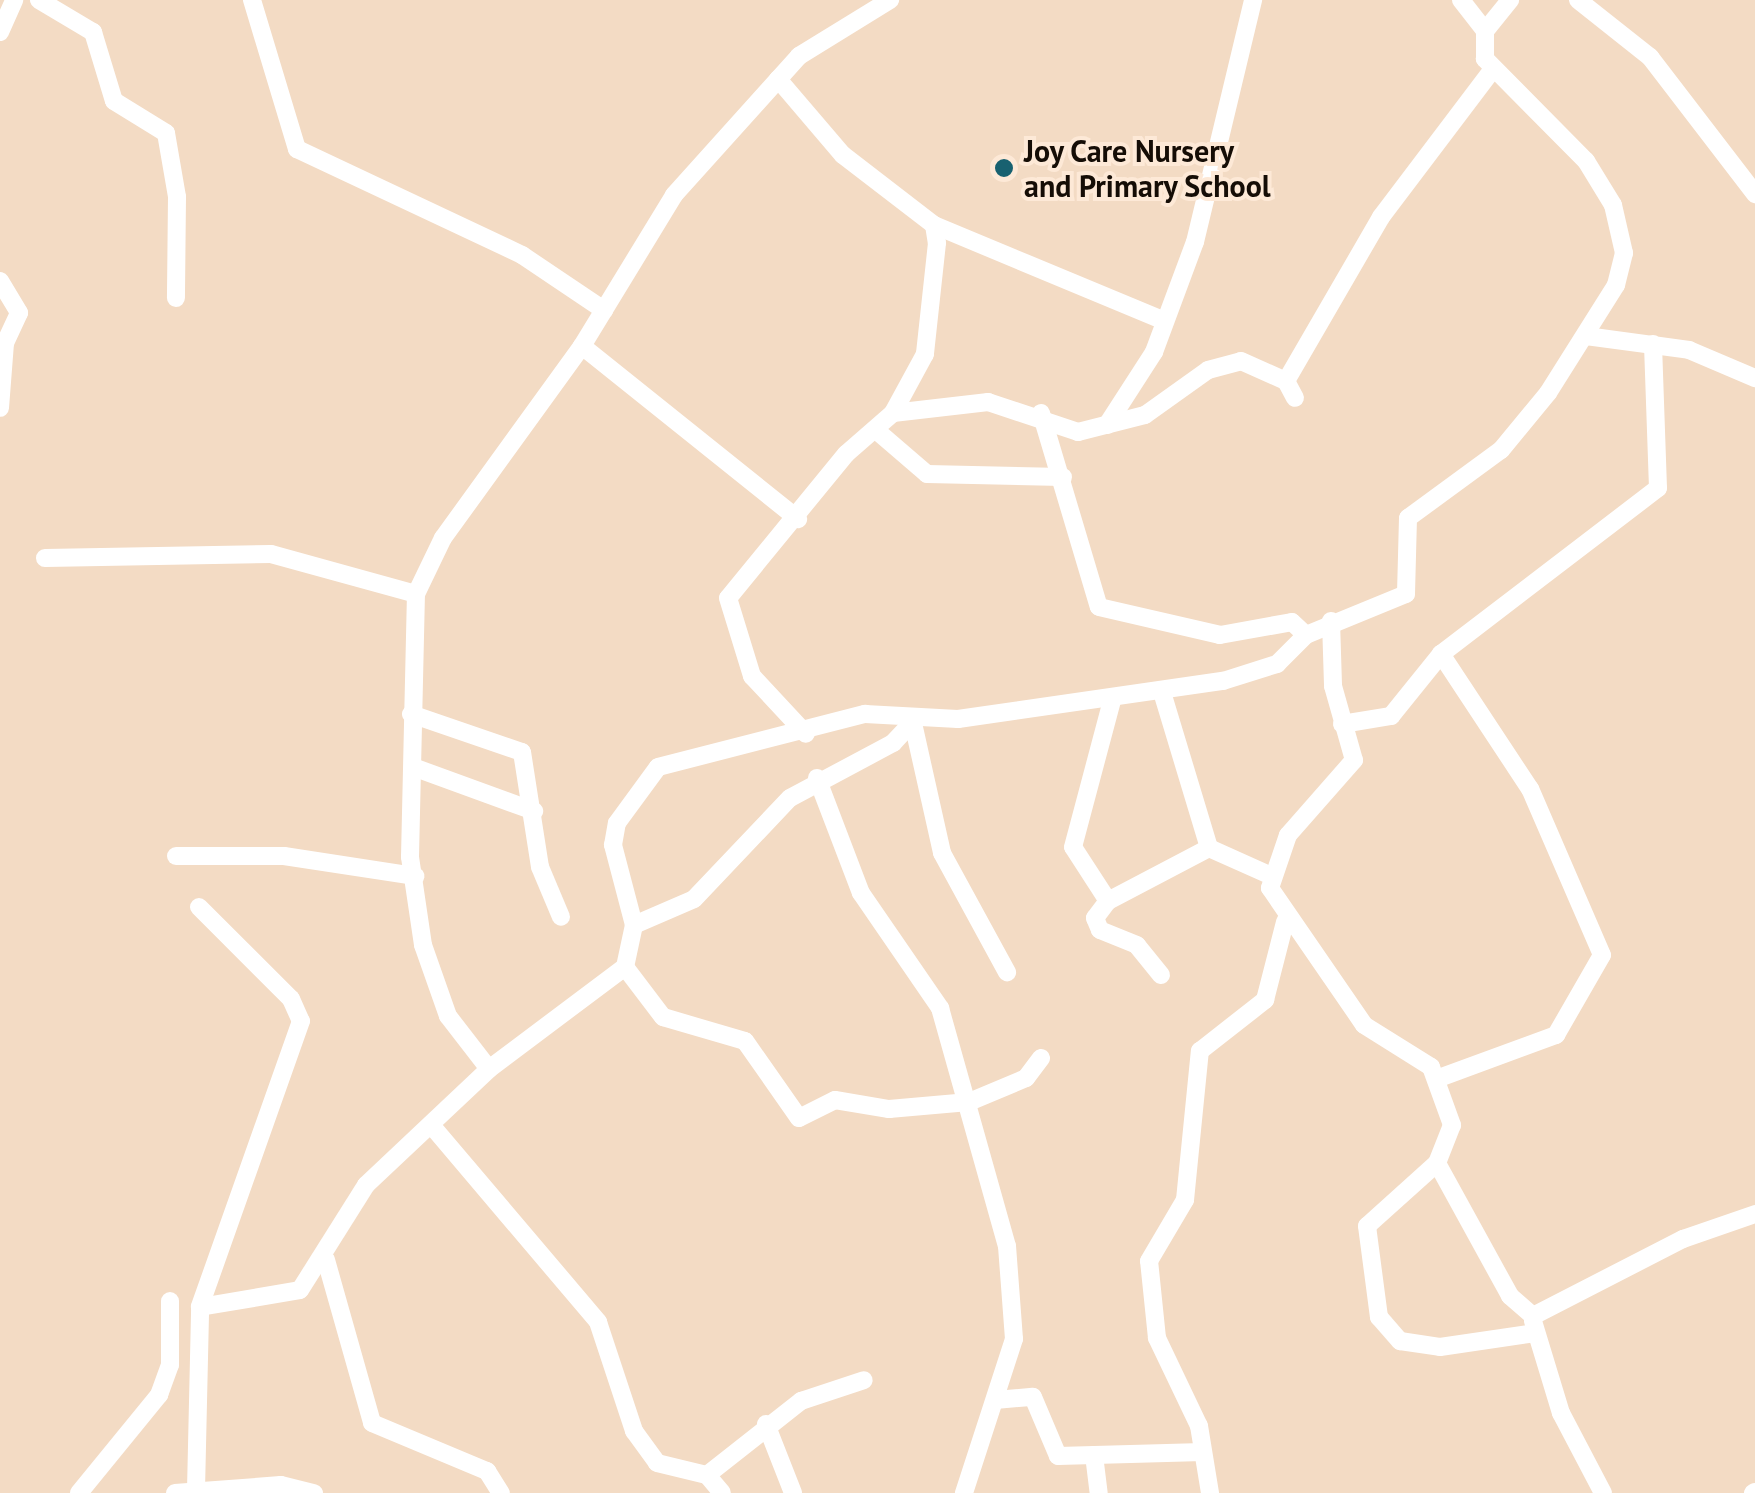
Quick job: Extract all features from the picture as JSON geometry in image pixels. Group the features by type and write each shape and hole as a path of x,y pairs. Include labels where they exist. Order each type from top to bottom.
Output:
{"street":[{"path":"0,32 14,0"},
{"path":"40,0 93,32 114,101 170,142 176,298"},
{"path":"252,0 297,149 522,255 604,310"},
{"path":"489,1069 436,992 415,876 411,714 416,594 443,538 582,346 674,194 778,79 822,39 890,0"},
{"path":"1107,426 1154,352 1162,320 1195,242 1253,0"},
{"path":"200,1307 276,1300 326,1260 366,1184 489,1069 625,967 634,926 612,846 643,782 678,756 806,734 865,714 915,720 1162,692 1278,664 1306,634 1406,594 1412,512 1501,450 1586,336 1616,285 1623,230 1562,132 1492,70 1485,31 1461,0"},
{"path":"1485,31 1510,0"},
{"path":"1578,0 1650,57 1755,194"},
{"path":"1286,380 1381,217 1492,70"},
{"path":"778,79 855,166 934,225 1162,320"},
{"path":"806,734 752,676 728,598 798,520 846,454 877,431 893,413 932,324 934,225"},
{"path":"0,281 18,313 4,343 0,408"},
{"path":"1586,336 1653,344 1755,378"},
{"path":"1342,724 1391,716 1441,654 1658,488 1653,344"},
{"path":"582,346 798,520"},
{"path":"893,413 956,400 1041,413 1070,432 1107,426 1156,410 1227,364 1256,363 1286,380 1295,398"},
{"path":"1041,413 1063,477 1080,567 1106,612 1220,634 1292,622 1306,634"},
{"path":"877,431 927,474 1063,477"},
{"path":"45,558 272,554 416,594"},
{"path":"1332,621 1350,771 1288,834 1268,874 1285,922 1364,1025 1439,1078 1452,1125 1437,1163 1367,1226 1384,1332 1440,1347 1534,1324 1683,1239 1755,1214"},
{"path":"1439,1078 1556,1035 1602,955 1530,790 1441,654"},
{"path":"1162,692 1209,848 1268,874"},
{"path":"1108,900 1073,847 1112,700"},
{"path":"411,714 522,752 540,867 560,917"},
{"path":"634,926 694,898 817,778 872,756 915,720"},
{"path":"915,720 942,853 1007,972"},
{"path":"413,767 534,811"},
{"path":"817,778 861,894 940,1008 970,1102 1015,1315 995,1400 964,1493"},
{"path":"1160,975 1138,945 1096,924 1108,900 1209,848"},
{"path":"176,856 284,856 415,876"},
{"path":"196,1490 200,1307 301,1021 291,998 199,906"},
{"path":"1210,1493 1203,1452 1157,1338 1149,1262 1185,1200 1200,1051 1265,1000 1285,922"},
{"path":"625,967 663,1017 745,1041 799,1118 835,1100 889,1109 970,1102 1026,1078 1041,1058"},
{"path":"432,1126 598,1322 634,1431 657,1463 706,1475 722,1493"},
{"path":"1437,1163 1510,1296 1534,1324 1561,1413 1603,1493"},
{"path":"326,1260 372,1423 488,1471 500,1493"},
{"path":"79,1493 160,1395 170,1365 170,1301"},
{"path":"706,1475 766,1424 824,1389 864,1380"},
{"path":"995,1400 1033,1397 1051,1454 1203,1452"},
{"path":"766,1424 792,1493"},
{"path":"1094,1455 1099,1493"},
{"path":"175,1493 314,1493"}],"place":[{"name":"Joy Care Nursery and Primary School","path":"1004,168"}]}
